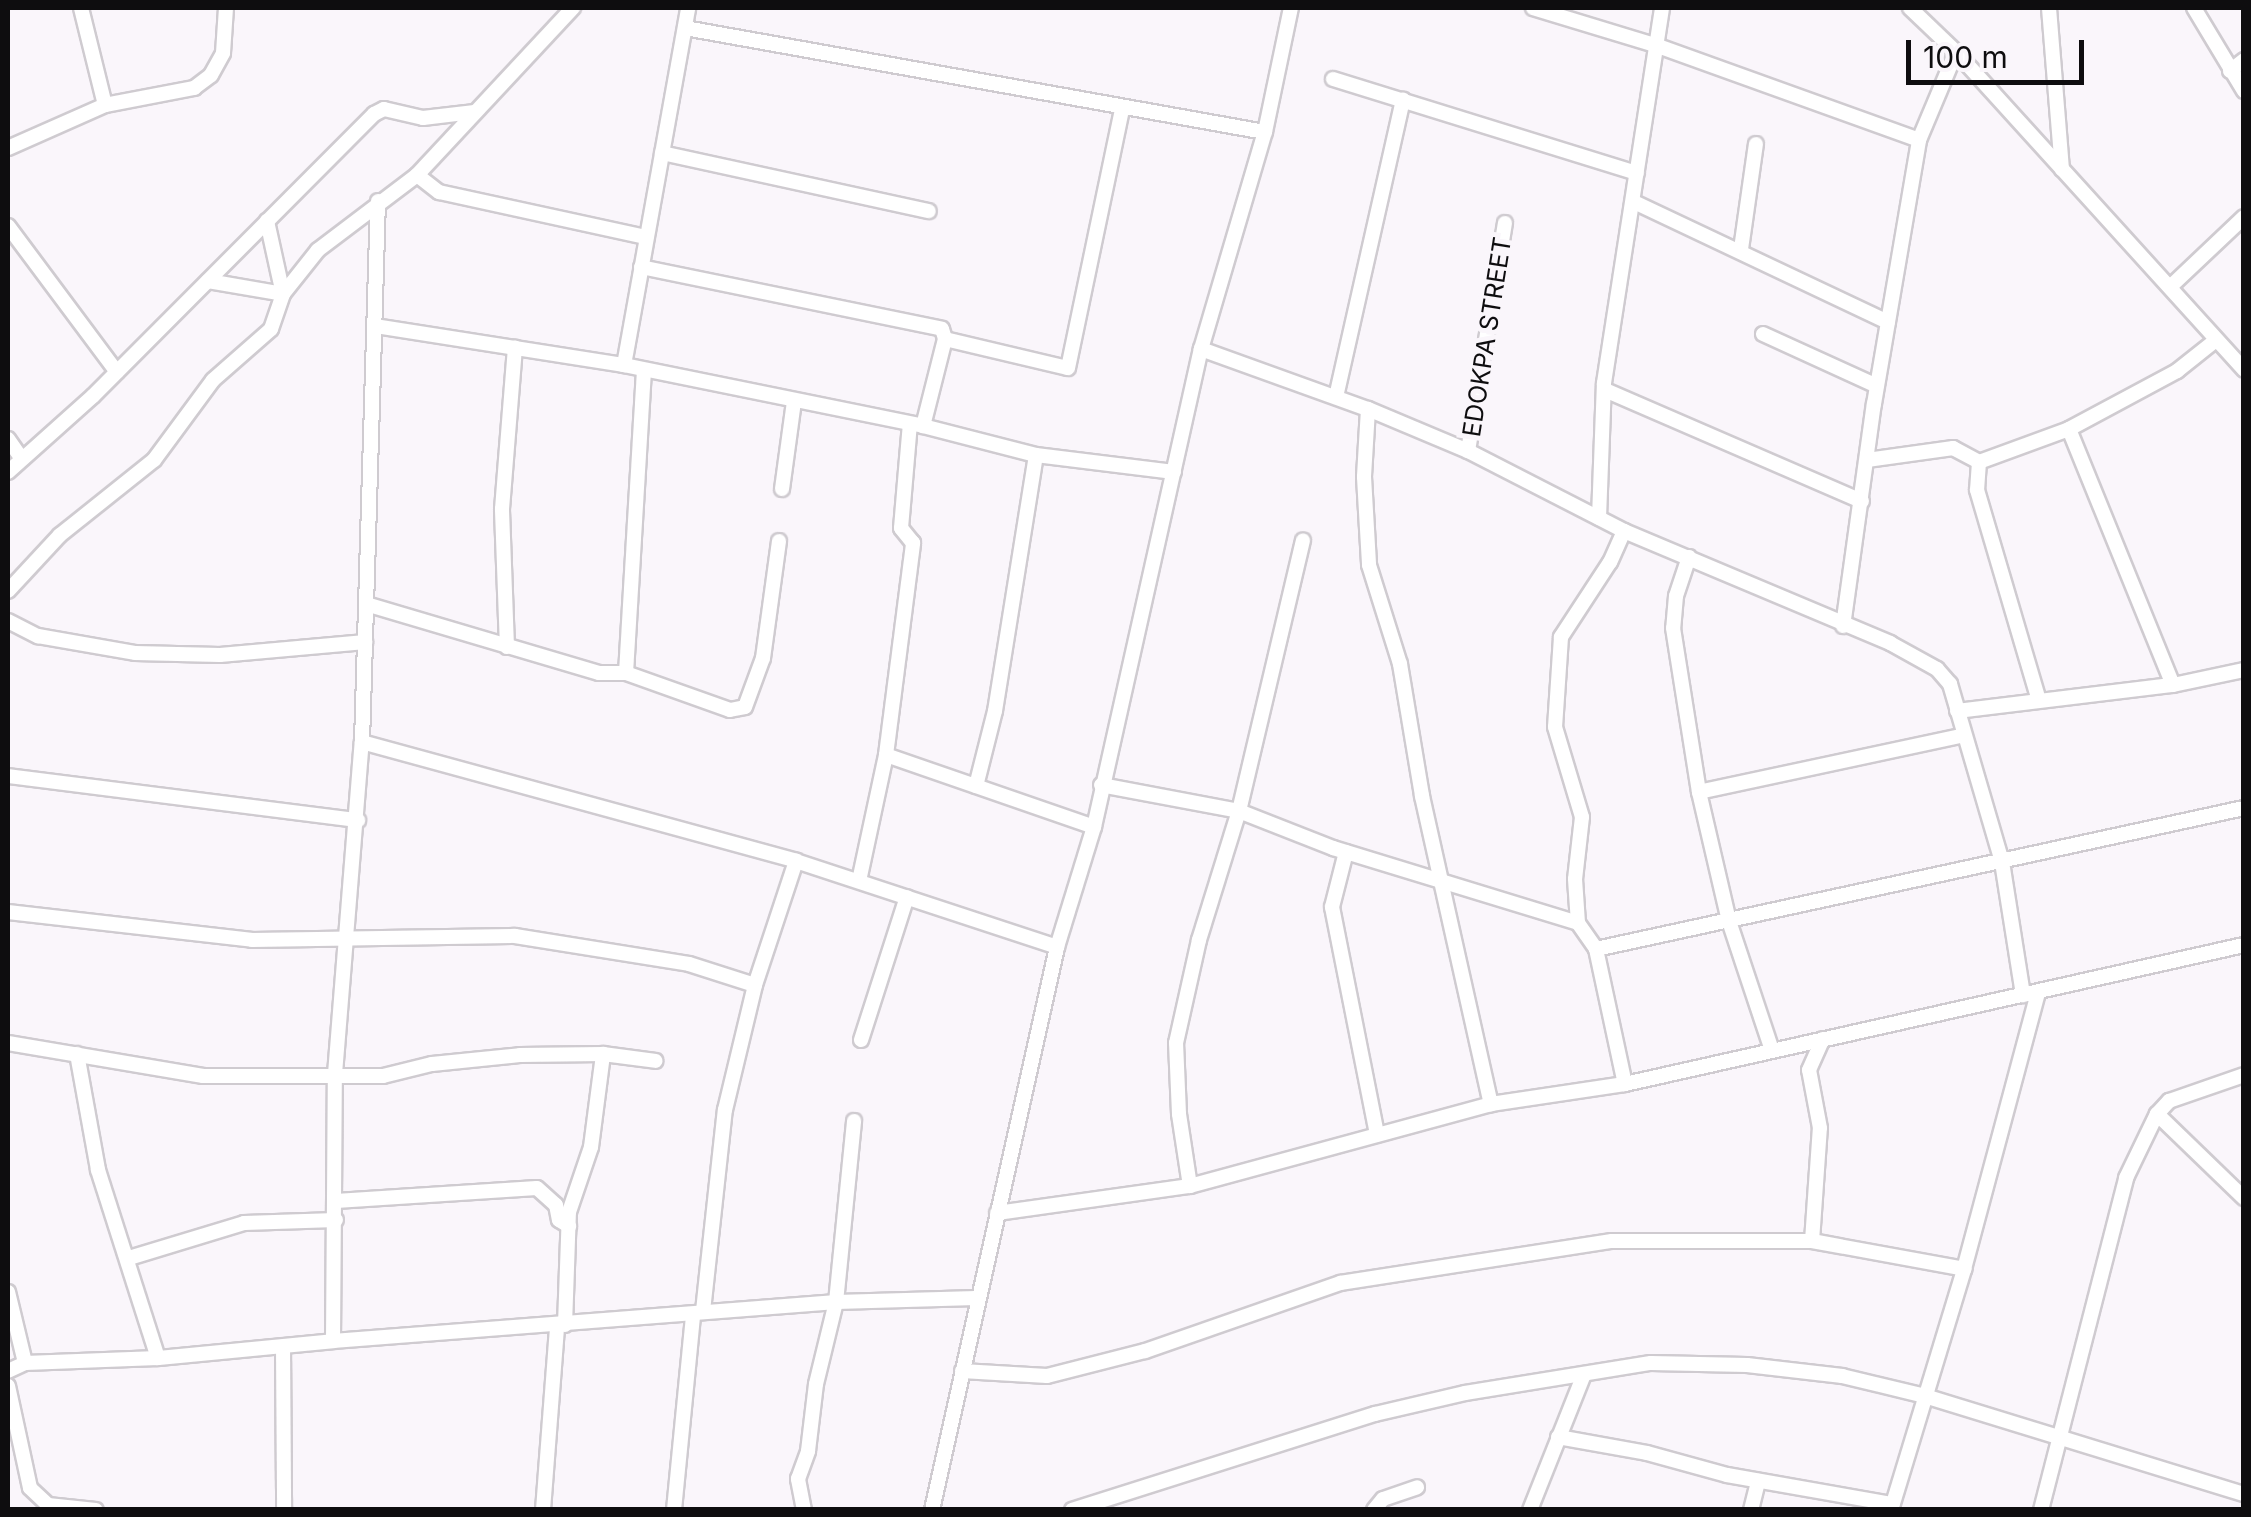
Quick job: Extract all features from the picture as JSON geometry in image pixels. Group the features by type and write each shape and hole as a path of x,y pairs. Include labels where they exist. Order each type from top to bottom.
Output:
{"street":[{"path":"81,8 105,105"},
{"path":"8,148 105,105 194,88 212,75 223,53 226,8"},
{"path":"8,591 60,535 154,460 213,380 271,328 283,294 318,250 417,175 573,8"},
{"path":"624,365 688,8"},
{"path":"932,1510 1057,947 1094,827 1200,349 1265,132 1291,8"},
{"path":"1533,8 1658,46 1919,140"},
{"path":"1599,518 1605,390 1662,8"},
{"path":"1910,8 1956,52 2244,370"},
{"path":"2049,8 2062,169"},
{"path":"2194,8 2244,91"},
{"path":"685,28 1122,110 1265,132"},
{"path":"1842,626 1919,140 1956,52"},
{"path":"2230,71 2244,60"},
{"path":"1333,79 1638,173"},
{"path":"1336,398 1403,99"},
{"path":"8,472 117,372 374,114 384,109 423,118 473,112"},
{"path":"945,339 1065,369 1070,366 1122,110"},
{"path":"1741,250 1756,144"},
{"path":"662,153 930,212"},
{"path":"417,175 439,192 646,238"},
{"path":"334,1341 335,1074 362,742 378,201"},
{"path":"1634,202 1888,322"},
{"path":"2170,287 2244,217"},
{"path":"267,221 283,294"},
{"name":"EDOKPA STREET","path":"1468,452 1505,223"},
{"path":"8,226 117,372"},
{"path":"641,267 942,330 945,339 916,425 901,528 914,544 886,755 859,882"},
{"path":"208,280 283,294"},
{"path":"374,326 624,365 916,425 1036,456 1174,472"},
{"path":"1764,334 1877,386"},
{"path":"1867,460 1954,448 1979,462 2069,429 2177,371 2216,340"},
{"path":"507,647 502,509 515,348"},
{"path":"1200,349 1368,409 1468,452 1624,530 1890,644 1936,669 1950,684 2002,862 2030,994 1964,1269 1891,1507 1758,1481 1648,1453 1558,1438"},
{"path":"626,673 644,371"},
{"path":"1605,390 1862,502"},
{"path":"782,489 794,401"},
{"path":"1368,409 1364,478 1369,565 1400,664 1422,796 1491,1104"},
{"path":"2069,429 2173,685"},
{"path":"8,439 22,458"},
{"path":"976,786 995,711 1036,456"},
{"path":"1979,462 1977,490 2039,700"},
{"path":"1624,530 1610,562 1561,637 1555,727 1582,817 1575,879 1578,923 1596,949 1625,1084"},
{"path":"1190,1186 1179,1114 1176,1043 1198,940 1239,811 1303,540"},
{"path":"366,604 599,673 626,673 730,710 745,707 763,658 779,541"},
{"path":"1690,557 1676,596 1674,628 1699,792 1728,921 1772,1050"},
{"path":"8,621 38,636 135,653 220,655 365,642"},
{"path":"1956,710 2173,685 2244,670"},
{"path":"1699,792 1964,735"},
{"path":"362,742 796,861 1057,947"},
{"path":"886,755 1094,827"},
{"path":"8,776 358,820"},
{"path":"1101,785 1239,811 1346,852 1578,923"},
{"path":"1596,949 2244,808"},
{"path":"1346,852 1332,908 1377,1135"},
{"path":"674,1510 725,1110 756,984 796,861"},
{"path":"861,1040 907,897"},
{"path":"8,912 252,940 515,936 688,964 756,984"},
{"path":"997,1213 1190,1186 1491,1104 1625,1084 2244,945"},
{"path":"1812,1240 1820,1128 1809,1070 1823,1038"},
{"path":"8,1042 203,1076 382,1076 432,1064 520,1055 603,1054 656,1061"},
{"path":"76,1054 98,1170 158,1358"},
{"path":"543,1510 569,1226 594,1132 603,1054"},
{"path":"2041,1510 2126,1178 2157,1114 2186,1092 2244,1075"},
{"path":"2157,1114 2244,1198"},
{"path":"804,1510 798,1479 808,1451 816,1384 836,1302 854,1121"},
{"path":"336,1201 538,1188 547,1192 556,1205 559,1220 569,1226"},
{"path":"129,1258 244,1223 336,1220"},
{"path":"962,1371 1047,1376 1145,1351 1340,1283 1506,1254 1612,1241 1812,1240 1964,1269"},
{"path":"8,1292 24,1363"},
{"path":"8,1371 24,1363 158,1358 836,1302 976,1298"},
{"path":"283,1348 284,1510"},
{"path":"1072,1510 1374,1414 1651,1363 1748,1365 1842,1376 1925,1396 2244,1494"},
{"path":"1530,1510 1584,1374"},
{"path":"8,1386 30,1488 48,1505 96,1510"},
{"path":"1751,1510 1758,1481"},
{"path":"1374,1510 1383,1498 1417,1488"}]}
